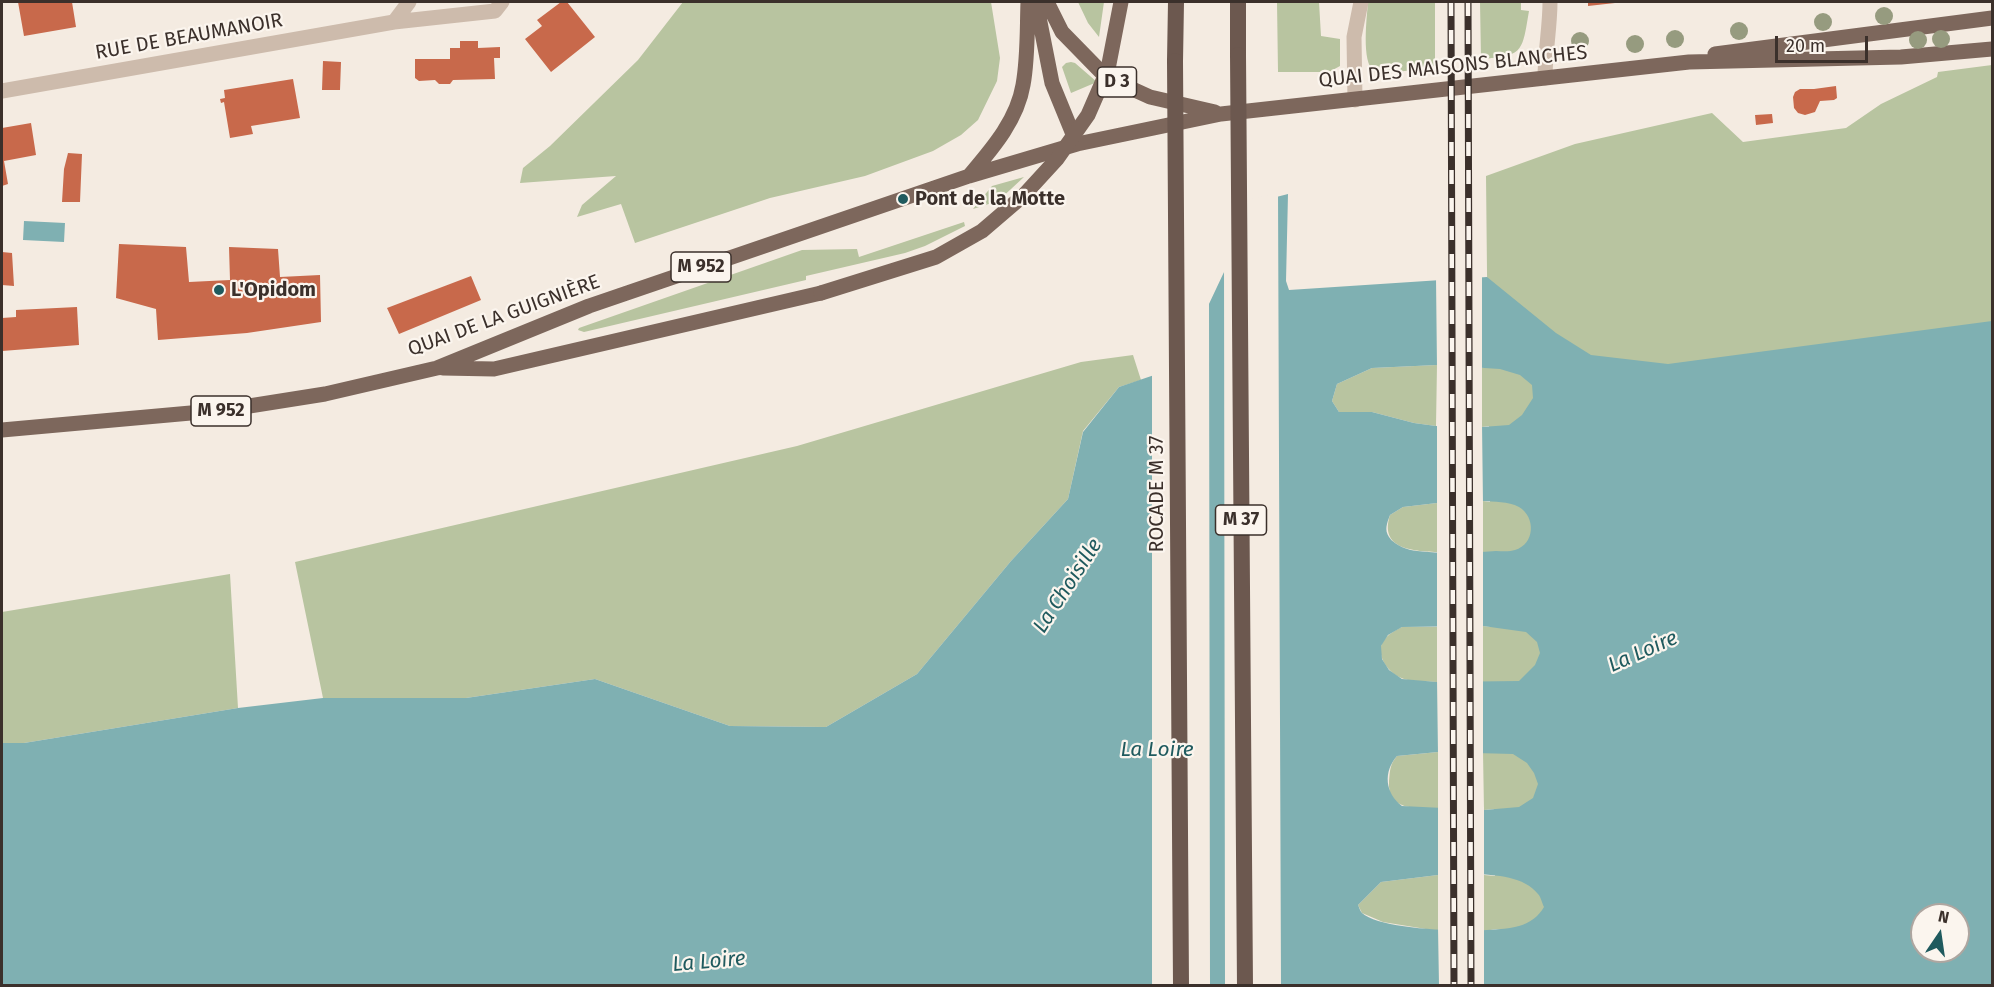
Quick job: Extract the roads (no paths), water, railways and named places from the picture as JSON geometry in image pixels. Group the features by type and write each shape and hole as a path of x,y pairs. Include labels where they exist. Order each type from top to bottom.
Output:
{"highway":[{"name":"ROCADE M 37","path":"1176,2 1181,986"},
{"name":"M 37","path":"1238,2 1245,986"}],"main road":[{"path":"969,176 1002,136 1016,110 1023,86 1028,2"},
{"path":"1036,2 1052,83 1077,144"},
{"name":"D 3","path":"1047,2 1062,32 1106,77 1150,97 1221,114"},
{"path":"437,368 494,369 821,293 936,257 982,231 1024,195 1058,159 1088,115 1108,69 1121,2"},
{"name":"QUAI DES MAISONS BLANCHES","path":"1689,62 1710,54 1992,18"},
{"name":"QUAI DES MAISONS BLANCHES","path":"1221,114 1689,62 1901,57 1992,49"},
{"name":"M 952","path":"969,176 1077,144 1221,114"},
{"name":"QUAI DE LA GUIGNIÈRE","path":"2,430 224,410 325,394 437,368 589,306 969,176"}],"street":[{"path":"394,22 409,2"},
{"name":"RUE DE BEAUMANOIR","path":"2,91 394,22 495,11 502,2"},
{"path":"1355,100 1354,37 1360,2"},
{"path":"1545,78 1550,2"}],"water":[{"name":"La Loire","path":"1288,194 1286,281 1289,290 1487,277 1556,333 1591,355 1668,364 1992,321 1992,985 2,986 2,743 24,743 238,708 323,698 466,698 595,679 730,726 826,727 917,674 1011,561 1068,499 1083,432 1119,387 1169,370 1200,323 1257,202","holes":["1437,365 1500,369 1520,375 1532,385 1533,398 1522,415 1509,425 1482,427 1436,426 1372,412 1339,412 1332,401 1337,384 1372,368","1483,501 1515,505 1525,511 1528,517 1530,536 1522,547 1513,551 1457,553 1413,550 1402,547 1389,537 1387,524 1390,515 1403,507","1483,626 1526,632 1537,642 1540,653 1535,665 1519,681 1437,682 1402,679 1389,670 1382,659 1381,646 1388,635 1402,627","1438,752 1513,754 1527,763 1534,773 1538,784 1533,798 1519,807 1484,810 1402,806 1389,789 1388,775 1392,762 1397,756","1477,874 1505,877 1529,886 1541,898 1544,907 1534,919 1527,923 1505,929 1414,928 1374,919 1362,913 1358,905 1381,882 1438,875"]},
{"path":"24,221 65,223 64,242 23,240"}],"railway":[{"path":"1451,2 1454,986"},
{"path":"1468,2 1471,986"}],"place":[{"name":"Pont de la Motte","path":"903,199"},
{"name":"L'Opidom","path":"219,290"}],"water label":[{"name":"La Choisille","path":"1068,586"}]}
